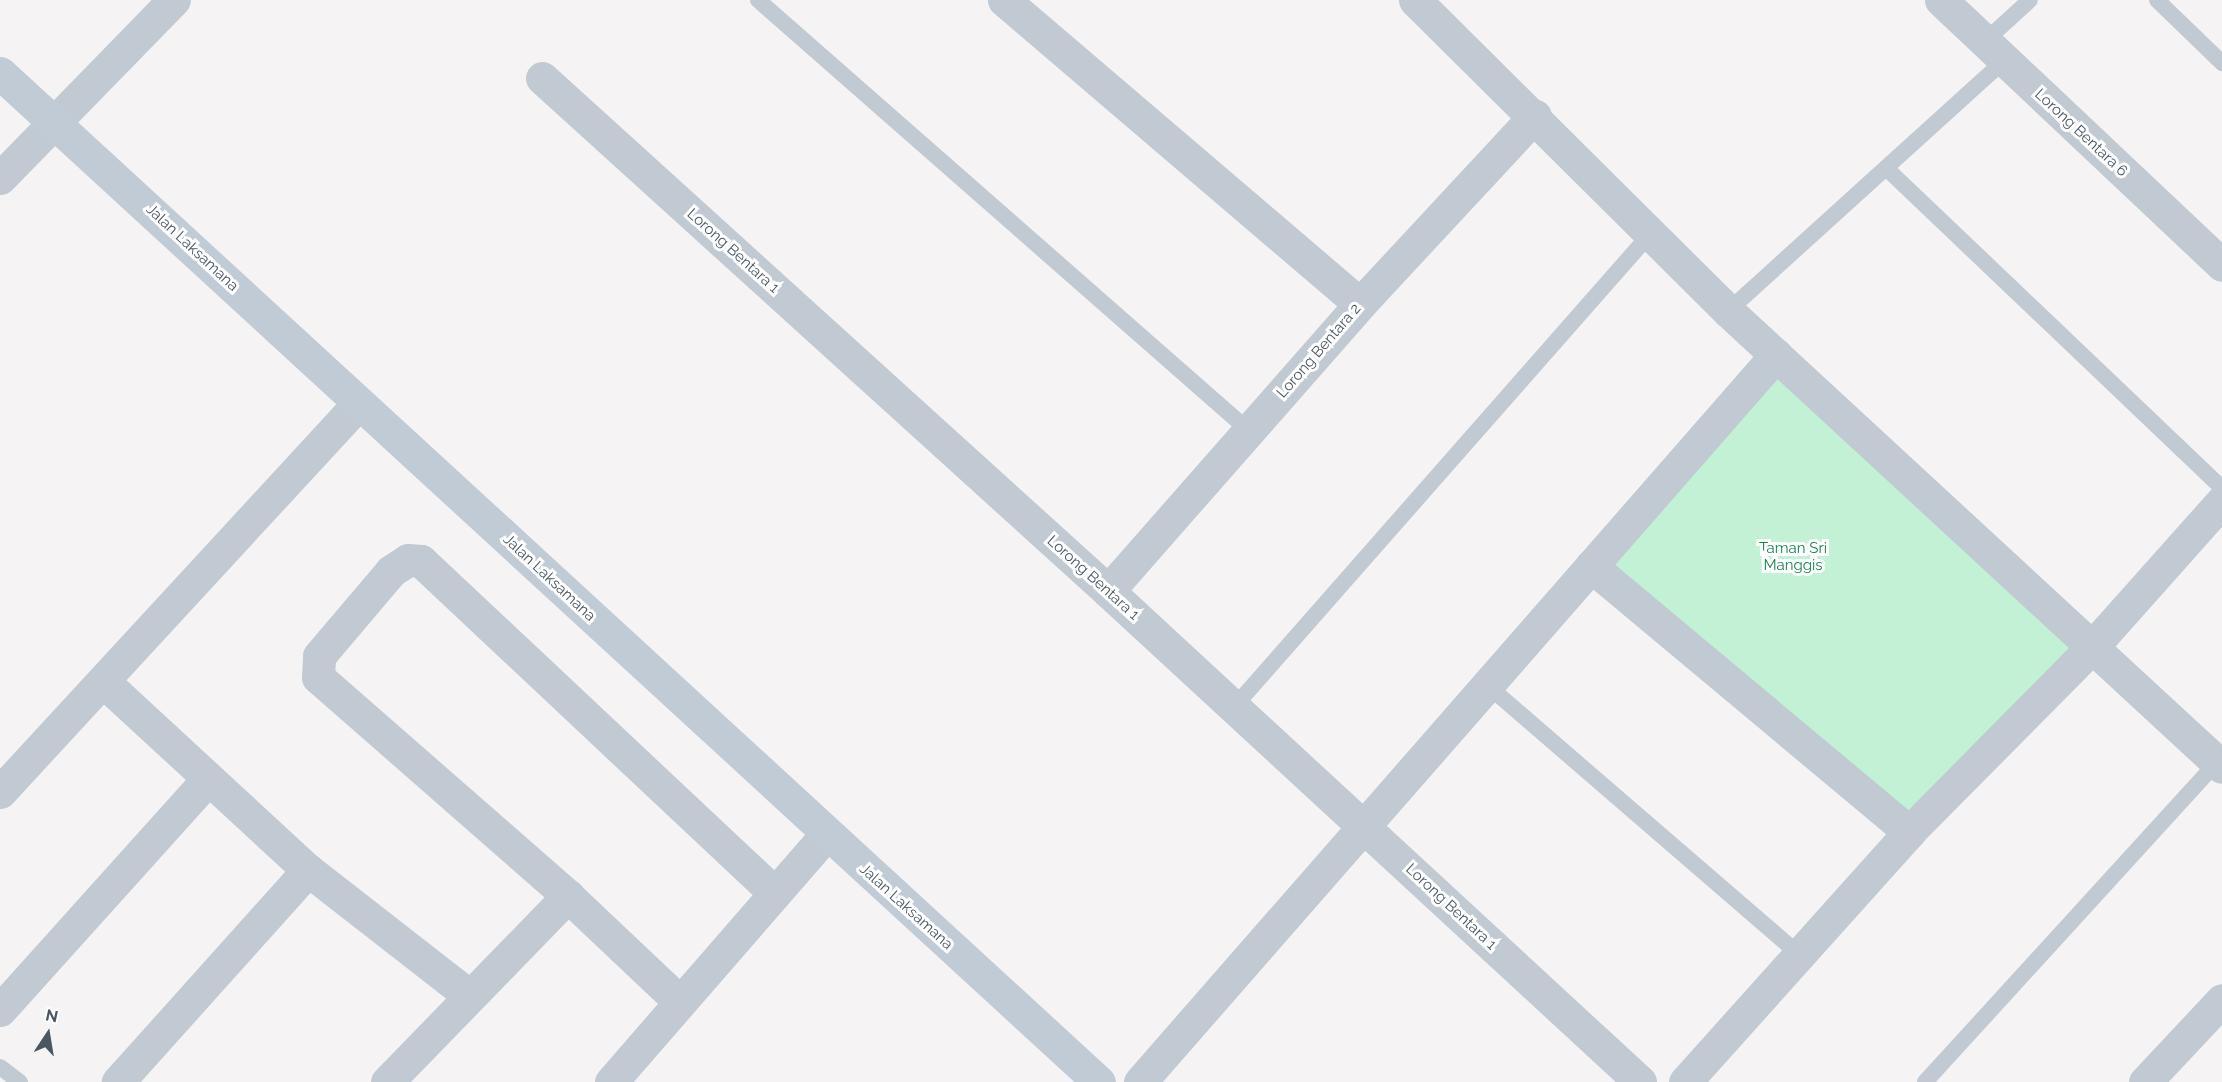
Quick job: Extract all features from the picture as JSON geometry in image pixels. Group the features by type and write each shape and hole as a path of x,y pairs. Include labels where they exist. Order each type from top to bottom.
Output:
{"street":[{"path":"0,178 174,0"},
{"path":"1004,0 1360,304"},
{"path":"1415,0 1535,116 1728,311 2219,764"},
{"name":"Lorong Bentara 6","path":"1941,0 2222,265"},
{"name":"Jalan Laksamana","path":"0,73 826,835 1099,1082"},
{"name":"Lorong Bentara 1","path":"542,78 1108,591 1640,1082"},
{"name":"Lorong Bentara 2","path":"1108,591 1360,304 1535,116"},
{"path":"1140,1082 1776,355"},
{"path":"0,792 104,682 359,403"},
{"path":"1684,1082 1909,832 2093,646 2222,501"},
{"path":"680,1002 568,896 318,676 319,656 391,571 408,560 421,561 775,892"},
{"path":"1591,566 1909,832"},
{"path":"104,682 308,870 470,996"},
{"path":"0,1010 208,779"},
{"path":"611,1082 826,835"},
{"path":"118,1082 308,870"},
{"path":"387,1082 568,896"},
{"path":"2145,1082 2222,1000"}],"lane":[{"path":"758,0 1248,430"},
{"path":"1728,311 1886,168 1994,52 2030,0"},
{"path":"2157,0 2222,63"},
{"path":"1886,168 2222,488"},
{"path":"1234,707 1651,233"},
{"path":"1486,685 1799,954"},
{"path":"1925,1082 2219,764"},
{"path":"0,1067 20,1082"}],"green space":[{"name":"Taman Sri Manggis","path":"1776,372 2078,646 1907,814 1606,565"}]}
